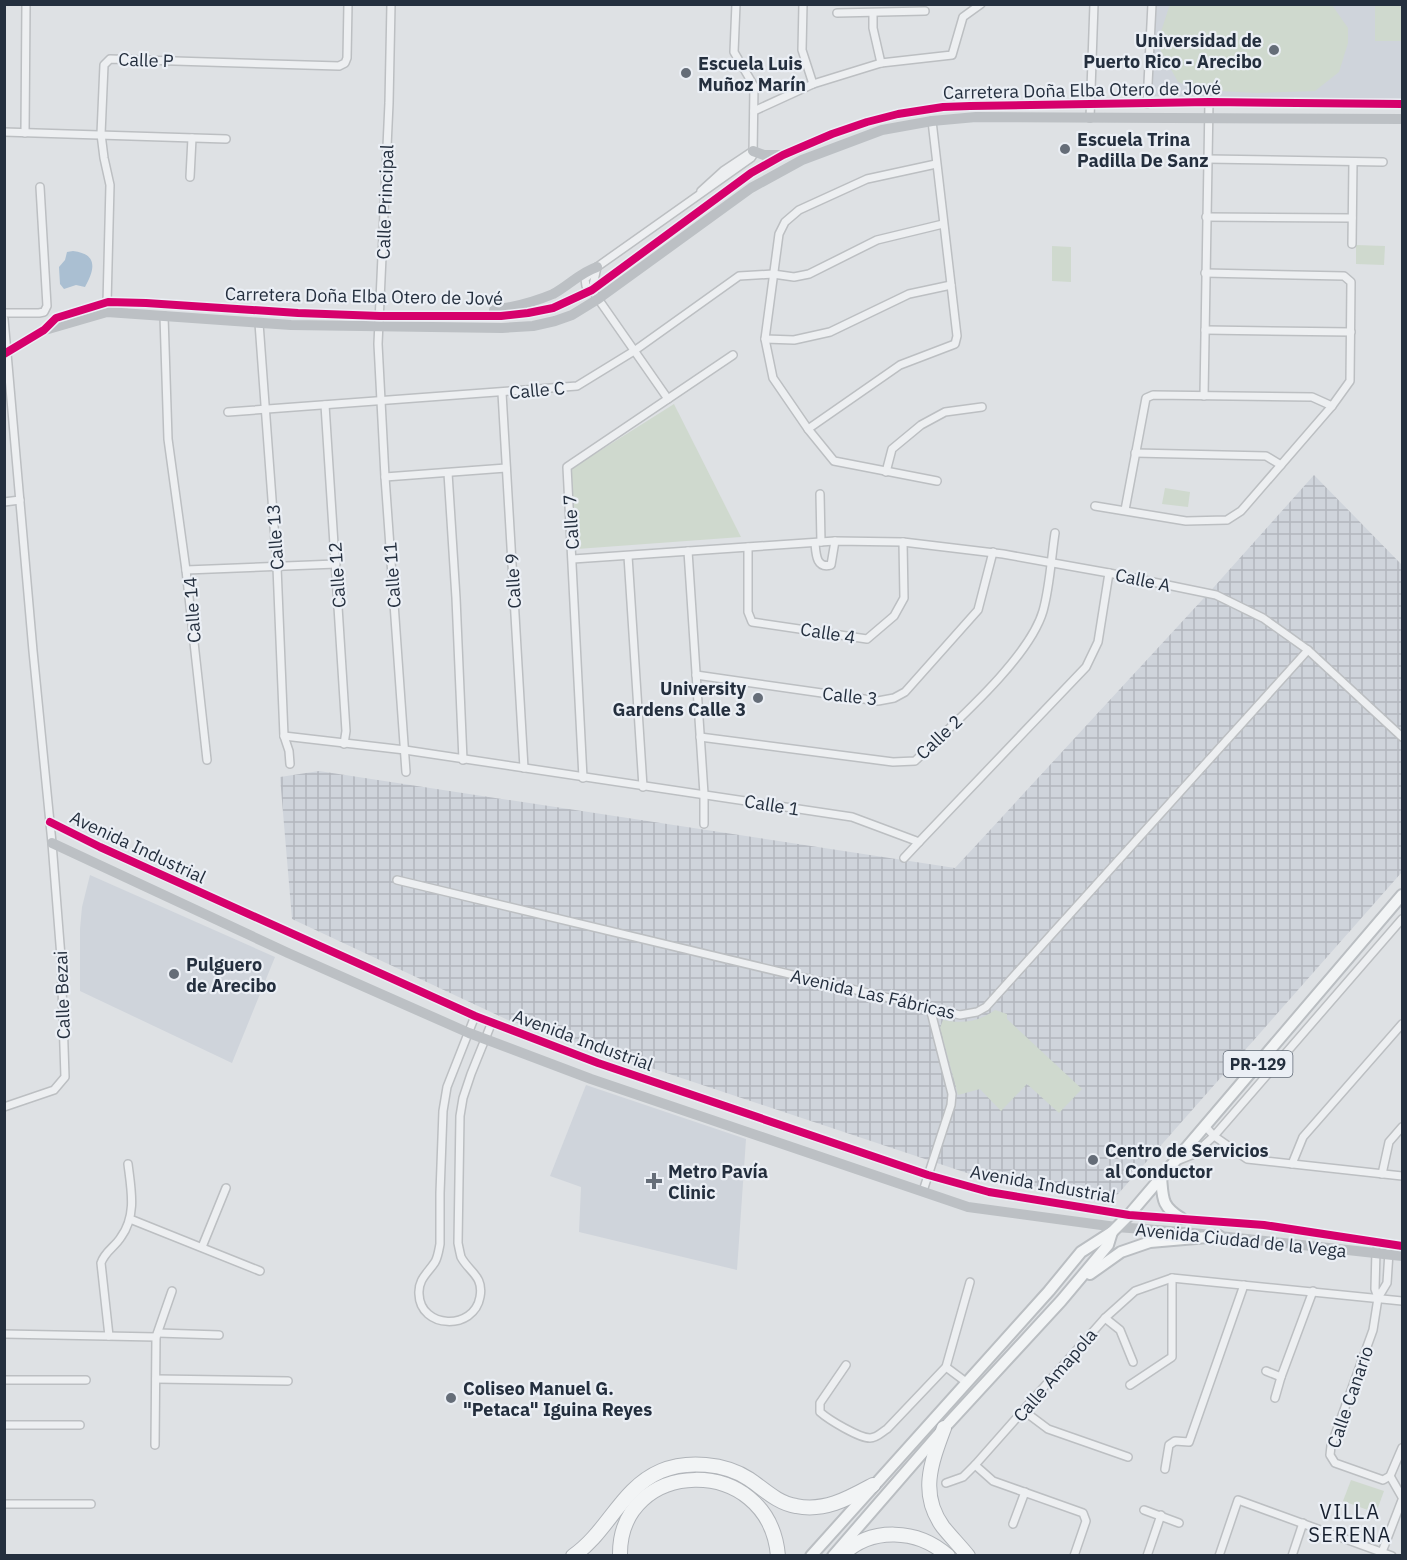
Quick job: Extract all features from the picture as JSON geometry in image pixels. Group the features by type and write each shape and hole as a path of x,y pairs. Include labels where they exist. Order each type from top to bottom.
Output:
{"highway":[{"path":"944,1428 931,1466 929,1497 938,1520 968,1556"},
{"path":"573,1556 602,1529 633,1489 649,1477 667,1468 691,1464 728,1469 742,1475 773,1497 796,1506 810,1507 837,1503 873,1485"},
{"path":"620,1556 620,1543 627,1522 639,1504 663,1486 689,1480 709,1480 729,1485 752,1500 769,1522 778,1556"},
{"path":"842,1556 862,1540 887,1535 907,1536 926,1541 948,1556"}],"main road":[{"name":"PR-129","path":"811,1556 1082,1252 1114,1230 1129,1215 1402,895"},
{"path":"1161,1177 1164,1202 1169,1211 1181,1218"},
{"name":"PR-129","path":"833,1556 944,1428 1061,1301 1108,1245 1114,1230"},
{"path":"1061,1301 1091,1272 1121,1252 1150,1242 1219,1236"}],"street":[{"path":"25,133 26,4"},
{"name":"Calle P","path":"107,307 110,185 101,134 104,65 110,59 339,66 345,63 347,58 348,4"},
{"name":"Calle Principal","path":"381,400 378,327 391,4"},
{"path":"736,4 734,52 754,86 753,151"},
{"path":"803,4 802,50 813,84"},
{"path":"754,111 813,84 881,63 952,55 963,17 981,4"},
{"path":"1090,118 1094,4"},
{"path":"1135,118 1147,104 1152,4"},
{"path":"837,13 925,11"},
{"path":"873,13 873,28 881,63"},
{"path":"1204,396 1209,102"},
{"name":"Carretera Doña Elba Otero de Jové","path":"107,307 164,316 259,323 378,327 533,326 572,315 595,294 751,173 783,155 832,134 898,114 952,106 1209,102 1402,104"},
{"name":"Carretera Doña Elba Otero de Jové","path":"6,353 44,330 107,307 146,303 380,316 528,314 553,308 595,294 751,188 802,160 882,130 932,121 976,117 1402,119"},
{"path":"808,429 900,365 955,344 957,336 932,121"},
{"path":"4,132 226,139"},
{"path":"190,177 192,138"},
{"path":"753,151 764,155 783,155"},
{"path":"668,399 595,294 586,286 585,279 597,267 697,196 723,171 753,151"},
{"path":"1207,159 1383,162"},
{"path":"1352,244 1353,162"},
{"path":"936,164 867,179 799,210 785,222 779,234 765,339 773,378 808,429 834,461 937,481"},
{"path":"4,313 39,313 44,312 47,306 40,187"},
{"path":"1206,217 1352,218"},
{"name":"Calle C","path":"228,412 577,386 634,351 739,276 773,274 794,277 809,274 878,240 943,224"},
{"path":"476,316 534,301 554,293 589,269 597,267"},
{"path":"1095,506 1186,521 1227,520 1241,511 1332,406 1350,381 1351,282 1344,276 1205,273"},
{"path":"765,339 794,340 830,332 909,294 951,285"},
{"path":"164,316 168,439 186,570"},
{"name":"Calle Bezai","path":"4,319 52,843 61,957 65,1077 54,1090 4,1107"},
{"name":"Calle 13","path":"259,323 277,567 284,736 290,764"},
{"path":"1205,330 1351,332"},
{"name":"Calle 7","path":"583,778 567,467 733,355"},
{"name":"Calle 9","path":"502,393 524,768"},
{"path":"1125,510 1146,398 1153,395 1312,397 1332,406"},
{"name":"Calle 11","path":"381,400 406,772"},
{"name":"Calle 12","path":"325,405 346,731 344,744"},
{"path":"886,472 892,449 921,425 945,412 982,407"},
{"path":"1135,453 1266,456 1281,465"},
{"path":"385,477 506,468"},
{"path":"448,473 464,760"},
{"path":"820,494 816,559 820,564 831,565 835,541"},
{"path":"4,502 20,500"},
{"path":"1051,562 1055,533"},
{"name":"Calle A","path":"573,559 835,541 903,542 993,552 1216,595 1263,618 1308,650 1402,737"},
{"name":"Calle 4","path":"748,547 748,612 752,622 867,639 894,616 904,598 903,542"},
{"path":"687,551 704,794 704,824"},
{"name":"Calle 3","path":"696,675 878,701 894,698 905,692 978,610 993,552"},
{"path":"627,556 643,787"},
{"name":"Calle 2","path":"700,736 893,762 915,761 981,697 1029,642 1043,611 1051,562"},
{"name":"Calle 14","path":"207,760 186,570 336,564"},
{"path":"904,858 1086,667 1098,642 1108,573"},
{"name":"Avenida Las Fábricas","path":"397,880 960,1015 977,1012 986,1007 1308,650"},
{"name":"Calle 1","path":"284,736 405,750 852,818 919,842"},
{"name":"Avenida Industrial","path":"50,822 100,847 476,1016 597,1063 928,1175 989,1192 1129,1215"},
{"name":"Avenida Industrial","path":"52,843 288,953 469,1033 591,1079 969,1207 1114,1230"},
{"path":"92,862 100,847"},
{"path":"1176,1161 1194,1154 1214,1136 1402,919"},
{"path":"288,953 298,936"},
{"path":"923,1191 951,1105 952,1094 930,1008"},
{"path":"476,1016 447,1088 443,1111 440,1244 436,1261 426,1271 418,1294 422,1308 432,1317 445,1322 455,1322 467,1317 476,1308 481,1297 476,1273 460,1255 458,1243 459,1136 463,1098 492,1022"},
{"path":"1292,1164 1303,1137 1402,1023"},
{"path":"1205,1126 1214,1136 1246,1159 1402,1176"},
{"path":"1382,1174 1389,1142 1402,1127"},
{"path":"109,1336 101,1263 104,1255 122,1237 130,1219 133,1205 128,1164"},
{"path":"202,1247 226,1188"},
{"name":"Avenida Ciudad de la Vega","path":"1129,1215 1264,1225 1377,1242 1402,1257"},
{"path":"130,1219 260,1271"},
{"name":"Avenida Ciudad de la Vega","path":"1114,1230 1219,1236 1376,1255 1402,1246"},
{"name":"Calle Canario","path":"1377,1242 1375,1289 1378,1298 1373,1330 1331,1446 1330,1455 1335,1463 1383,1480 1390,1476"},
{"path":"1378,1298 1387,1283 1389,1250"},
{"path":"1130,1385 1172,1357 1172,1278"},
{"name":"Calle Amapola","path":"946,1483 963,1477 975,1465 1105,1318 1135,1291 1172,1278 1402,1301"},
{"path":"846,1365 820,1403 820,1412 831,1422 869,1438 887,1429 946,1367 970,1282"},
{"path":"1165,1469 1169,1445 1175,1441 1189,1442 1244,1285"},
{"path":"155,1445 157,1335 171,1292"},
{"path":"1275,1398 1313,1292"},
{"path":"1105,1318 1120,1330 1133,1362"},
{"path":"4,1334 219,1335"},
{"path":"946,1367 966,1382"},
{"path":"1266,1371 1281,1377"},
{"path":"156,1379 288,1381"},
{"path":"4,1380 87,1380"},
{"path":"1023,1411 1048,1429 1128,1458"},
{"path":"4,1425 80,1425"},
{"path":"1382,1552 1402,1498 1390,1476 1402,1448"},
{"path":"975,1465 993,1481 1083,1512 1086,1521 1074,1556"},
{"path":"1013,1524 1025,1492"},
{"path":"1219,1556 1238,1500 1392,1556"},
{"path":"4,1504 91,1504"},
{"path":"1144,1510 1179,1522"},
{"path":"1146,1556 1161,1515"},
{"path":"1292,1556 1303,1523"},
{"path":"1363,1556 1366,1546"}],"shaded area":[{"name":"Universidad de Puerto Rico - Arecibo","path":"1170,4 1332,5 1348,28 1348,43 1339,72 1315,91 1257,93 1196,89 1178,82 1157,44"},
{"name":"Universidad de Puerto Rico - Arecibo","path":"1149,5 1402,5 1402,99 1142,96"},
{"path":"1375,5 1401,5 1401,41 1375,41"},
{"path":"1356,245 1385,246 1384,265 1356,264"},
{"path":"1052,246 1071,247 1071,282 1052,281"},
{"path":"674,404 741,537 577,549 571,469"},
{"path":"1314,475 1402,565 1402,872 1118,1194 1107,1199 979,1177 510,1021 292,919 280,777 319,771 955,868"},
{"path":"1165,488 1190,492 1188,507 1162,504"},
{"name":"Pulguero de Arecibo","path":"90,875 275,957 232,1063 80,991 80,929 82,907"},
{"path":"995,1010 1007,1014 1007,1019 1082,1089 1059,1113 1027,1084 1001,1111 980,1089 958,1095 940,1028 943,1020 970,1021"},
{"name":"Metro Pavía Clinic","path":"586,1085 746,1139 737,1270 579,1232 581,1187 550,1176"},
{"path":"1351,1480 1384,1491 1376,1513 1343,1501"}],"water":[{"path":"73,251 87,255 92,263 91,274 85,287 76,285 64,289 60,284 59,267 65,260 67,252"}],"cycle path":[{"path":"4,354 44,330 56,318 108,302 380,316 501,316 553,308 592,290 751,173 783,155 832,134 898,114 943,107 970,106 1209,102 1402,104"},
{"path":"50,822 100,847 475,1016 598,1063 928,1175 989,1192 1129,1215 1264,1225 1402,1246"}],"place":[{"name":"Universidad de Puerto Rico - Arecibo","path":"1274,50"},
{"name":"Escuela Luis Muñoz Marín","path":"686,73"},
{"name":"Escuela Trina Padilla De Sanz","path":"1065,149"},
{"name":"University Gardens Calle 3","path":"758,698"},
{"name":"Pulguero de Arecibo","path":"174,974"},
{"name":"Centro de Servicios al Conductor","path":"1093,1160"},
{"name":"Metro Pavía Clinic","path":"654,1181"},
{"name":"Coliseo Manuel G. \"Petaca\" Iguina Reyes","path":"451,1398"}],"district":[{"name":"VILLA SERENA","path":"1350,1522"}]}
